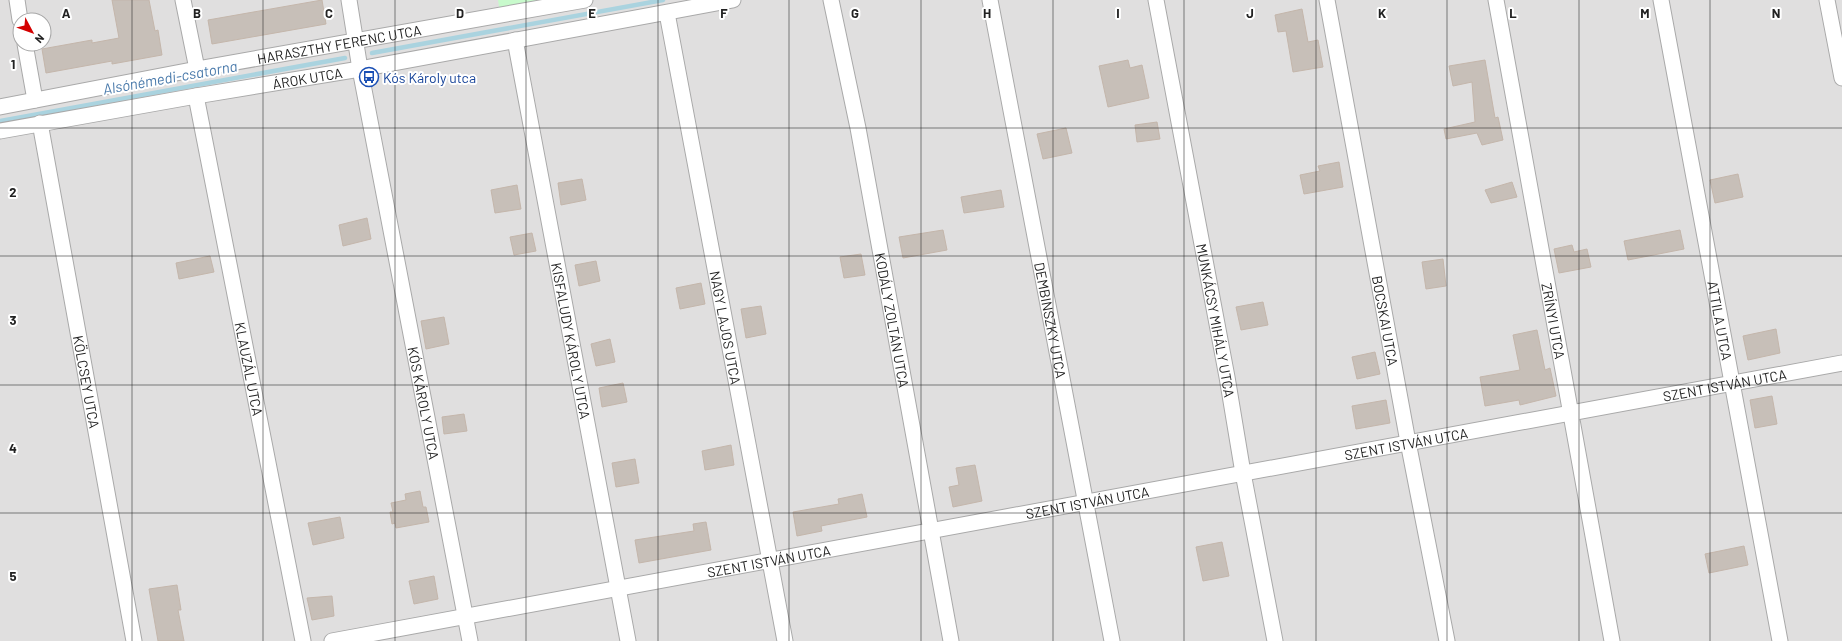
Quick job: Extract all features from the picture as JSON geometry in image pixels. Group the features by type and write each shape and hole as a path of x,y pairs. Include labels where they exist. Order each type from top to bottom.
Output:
{"street":[{"path":"16,0 18,12"},
{"path":"183,0 197,69"},
{"name":"KÓS KÁROLY UTCA","path":"349,0 360,69 470,641"},
{"name":"HARASZTHY FERENC UTCA","path":"0,107 197,69 585,0"},
{"name":"ÁROK UTCA","path":"0,131 196,96 360,69 733,0"},
{"name":"KODÁLY ZOLTÁN UTCA","path":"831,0 858,128 951,641"},
{"name":"DEMBINSZKY UTCA","path":"990,0 1112,641"},
{"name":"MUNKÁCSY MIHÁLY UTCA","path":"1156,0 1228,378 1243,473 1275,641"},
{"name":"BOCSKAI UTCA","path":"1326,0 1408,442 1447,641"},
{"name":"ZRÍNYI UTCA","path":"1496,0 1612,641"},
{"name":"ATTILA UTCA","path":"1661,0 1780,641"},
{"path":"1827,0 1842,78"},
{"name":"NAGY LAJOS UTCA","path":"667,13 785,641"},
{"name":"KISFALUDY KÁROLY UTCA","path":"515,40 628,641"},
{"path":"26,52 35,100"},
{"name":"KLAUZÁL UTCA","path":"196,96 302,641"},
{"name":"KÖLCSEY UTCA","path":"40,123 134,641"},
{"name":"SZENT ISTVÁN UTCA","path":"332,641 771,560 932,532 1731,382 1842,363"}],"shaded area":[{"path":"0,0 1842,0 1842,641 0,641"}],"green space":[{"path":"498,0 560,0 500,12"}],"building":[{"path":"112,0 149,0 155,31 158,30 162,55 112,64 112,61 46,73 42,52 52,52 52,47 92,40 92,43 119,38"},
{"path":"322,0 326,24 212,44 208,20"},
{"path":"1302,9 1308,42 1318,40 1323,67 1293,72 1286,31 1278,32 1275,15"},
{"path":"1128,60 1130,68 1142,65 1149,98 1108,107 1099,66"},
{"path":"1485,60 1495,118 1498,117 1503,140 1482,145 1477,133 1446,139 1444,129 1475,122 1472,82 1453,86 1449,66"},
{"path":"1157,122 1160,139 1137,142 1135,125"},
{"path":"1066,128 1072,153 1043,159 1037,134"},
{"path":"1339,162 1343,187 1304,194 1300,175 1320,171 1318,166"},
{"path":"1738,174 1743,197 1715,203 1710,180"},
{"path":"582,179 586,200 561,205 558,183"},
{"path":"1512,182 1517,197 1491,203 1485,190"},
{"path":"517,185 521,209 495,213 491,190"},
{"path":"1001,190 1004,207 964,213 961,197"},
{"path":"367,218 371,239 343,246 339,225"},
{"path":"943,230 947,250 903,258 899,237"},
{"path":"1680,230 1684,249 1628,260 1624,241"},
{"path":"532,233 536,251 514,255 510,237"},
{"path":"1572,245 1574,252 1587,249 1591,267 1559,273 1554,249"},
{"path":"861,254 865,275 844,278 840,257"},
{"path":"210,256 214,272 179,279 176,263"},
{"path":"1443,259 1446,286 1426,289 1422,262"},
{"path":"596,261 600,281 579,286 575,265"},
{"path":"701,283 705,304 680,309 676,288"},
{"path":"1263,302 1268,325 1241,330 1236,307"},
{"path":"761,306 766,334 746,338 741,309"},
{"path":"444,317 449,344 426,349 421,321"},
{"path":"1776,329 1780,353 1748,360 1743,336"},
{"path":"1537,330 1545,370 1550,368 1556,396 1520,405 1519,400 1485,406 1480,377 1520,370 1513,335"},
{"path":"610,339 615,362 596,366 591,344"},
{"path":"1375,352 1380,374 1357,379 1352,357"},
{"path":"623,383 627,402 602,407 599,388"},
{"path":"1772,396 1777,424 1755,428 1750,400"},
{"path":"1386,400 1390,423 1356,429 1352,406"},
{"path":"464,414 467,431 444,434 442,417"},
{"path":"731,445 734,465 705,470 702,451"},
{"path":"635,459 639,483 616,487 612,463"},
{"path":"975,465 982,501 953,507 949,487 959,485 956,468"},
{"path":"420,491 423,507 426,507 429,522 396,528 395,523 392,524 390,512 393,512 391,503 406,500 405,494"},
{"path":"862,494 867,517 821,526 822,531 797,536 793,512 839,504 838,499"},
{"path":"340,517 344,538 313,545 308,523"},
{"path":"706,522 711,550 639,563 635,540 694,531 693,524"},
{"path":"1222,542 1229,576 1203,581 1196,547"},
{"path":"1744,546 1748,565 1709,573 1705,554"},
{"path":"434,576 438,599 414,604 409,581"},
{"path":"177,585 181,610 178,610 184,641 158,641 149,589"},
{"path":"332,596 334,616 312,620 307,598"}],"waterway":[{"path":"372,53 663,0"},
{"name":"Alsónémedi-csatorna","path":"0,121 345,58"}],"place":[{"name":"Kós Károly utca","path":"369,77"}]}
